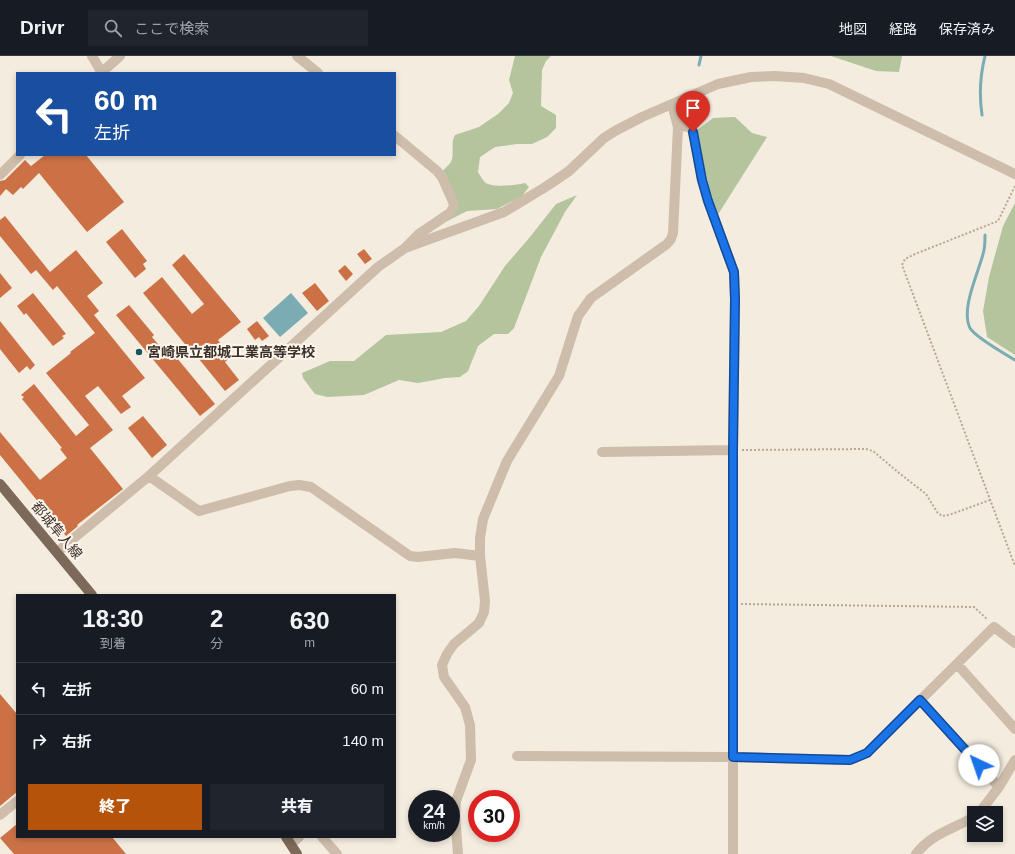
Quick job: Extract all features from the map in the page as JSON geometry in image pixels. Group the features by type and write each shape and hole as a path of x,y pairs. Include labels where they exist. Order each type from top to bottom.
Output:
{"main road":[{"name":"都城隼人線","path":"0,484 91,594"},
{"path":"288,840 297,854"}],"street":[{"path":"92,56 101,72"},
{"path":"103,72 120,56"},
{"path":"297,56 317,72"},
{"path":"405,248 504,212 569,171 604,138 642,117 718,84 751,77 775,76 804,78 828,84 1015,174"},
{"path":"458,854 455,815 456,801 471,760 470,725 465,707 444,676 442,665 454,644 479,623 484,612 485,601 480,556 480,538 483,519 499,477 514,447 559,376 578,316 591,298 667,244 671,239 673,233 678,127 672,104"},
{"path":"678,127 689,126 693,132 702,180 708,201 734,272 733,854"},
{"path":"57,552 149,476 378,267 405,248 419,234 450,213 454,204 442,177 437,171 396,137"},
{"path":"0,175 19,156"},
{"path":"602,452 733,450"},
{"path":"149,476 199,511 290,486 299,485 311,487 410,556 418,557 455,553 480,556"},
{"path":"517,756 733,757 850,760 867,753 994,627 1015,643"},
{"path":"957,664 1015,729"},
{"path":"920,700 999,787"},
{"path":"984,806 999,787 1015,760"},
{"path":"0,815 16,802"},
{"path":"916,854 925,843 932,838 967,821"},
{"path":"323,838 337,854"}],"path":[{"path":"1015,186 998,221 915,254 906,259 902,266 1015,566"},
{"path":"733,450 866,449 873,451 926,494 937,512 942,516 949,515 990,500"},
{"path":"733,604 974,607 994,627"}],"green space":[{"path":"515,56 551,56 546,61 542,70 541,106 556,115 556,128 547,137 532,144 517,144 495,147 480,157 478,172 485,182 490,185 506,186 525,183 529,187 522,196 497,209 467,211 426,232 452,215 442,172 451,162 455,135 479,127 498,114 509,103 513,93 509,80"},
{"path":"831,56 902,56 899,72 876,71"},
{"path":"735,117 752,133 767,137 717,216 696,131 713,118"},
{"path":"577,195 565,212 541,257 514,328 508,334 494,334 478,346 468,371 460,377 418,383 399,380 364,395 327,397 315,394 303,378 302,373 330,361 354,361 386,335 441,332 466,321 479,306 505,266 556,204"},
{"path":"1015,203 1015,355 987,337 983,311 989,277 1003,226"}],"water":[{"path":"291,293 308,313 280,337 263,318"}],"building":[{"path":"44,156 87,156 124,202 87,232 39,173 23,189 21,187 13,195 6,189 0,196 0,181 5,180 25,160 31,166"},
{"path":"5,216 50,272 76,250 103,283 87,296 99,311 94,315 145,378 122,396 131,407 121,414 98,386 85,396 113,430 90,448 123,489 77,525 78,526 66,536 0,455 0,432 40,480 67,458 60,449 62,448 22,399 24,397 21,395 34,384 76,436 89,425 46,373 95,333 57,286 53,290 36,270 31,274 0,236 0,220"},
{"path":"122,229 147,261 143,264 146,269 135,278 106,242"},
{"path":"364,249 372,259 365,264 357,254"},
{"path":"184,254 241,322 218,340 231,357 225,362 239,380 225,391 143,293 162,277 192,314 204,304 172,265"},
{"path":"345,265 353,274 346,281 338,271"},
{"path":"0,273 12,288 0,298"},
{"path":"315,283 329,301 317,311 302,293"},
{"path":"33,293 66,334 62,336 64,338 53,346 26,313 24,315 17,306"},
{"path":"129,305 154,335 152,337 163,350 167,346 215,404 200,416 116,315"},
{"path":"0,321 35,365 30,370 27,366 19,373 0,349"},
{"path":"257,321 269,336 262,341 259,337 255,340 247,329"},
{"path":"143,416 167,445 152,458 128,428"},
{"path":"0,694 16,713 16,793 0,806"},
{"path":"16,825 16,838 113,838 126,854 14,854 0,838"}],"waterway":[{"path":"699,65 701,56"},
{"path":"982,115 980,86 985,56"},
{"path":"985,235 984,250 969,300 967,310 968,320 970,328 973,332 1015,360"}],"place":[{"name":"宮崎県立都城工業高等学校","path":"139,352"}],"route":[{"path":"693,132 702,180 708,201 734,272 733,757 850,760 867,753 920,700 979,765"}]}
